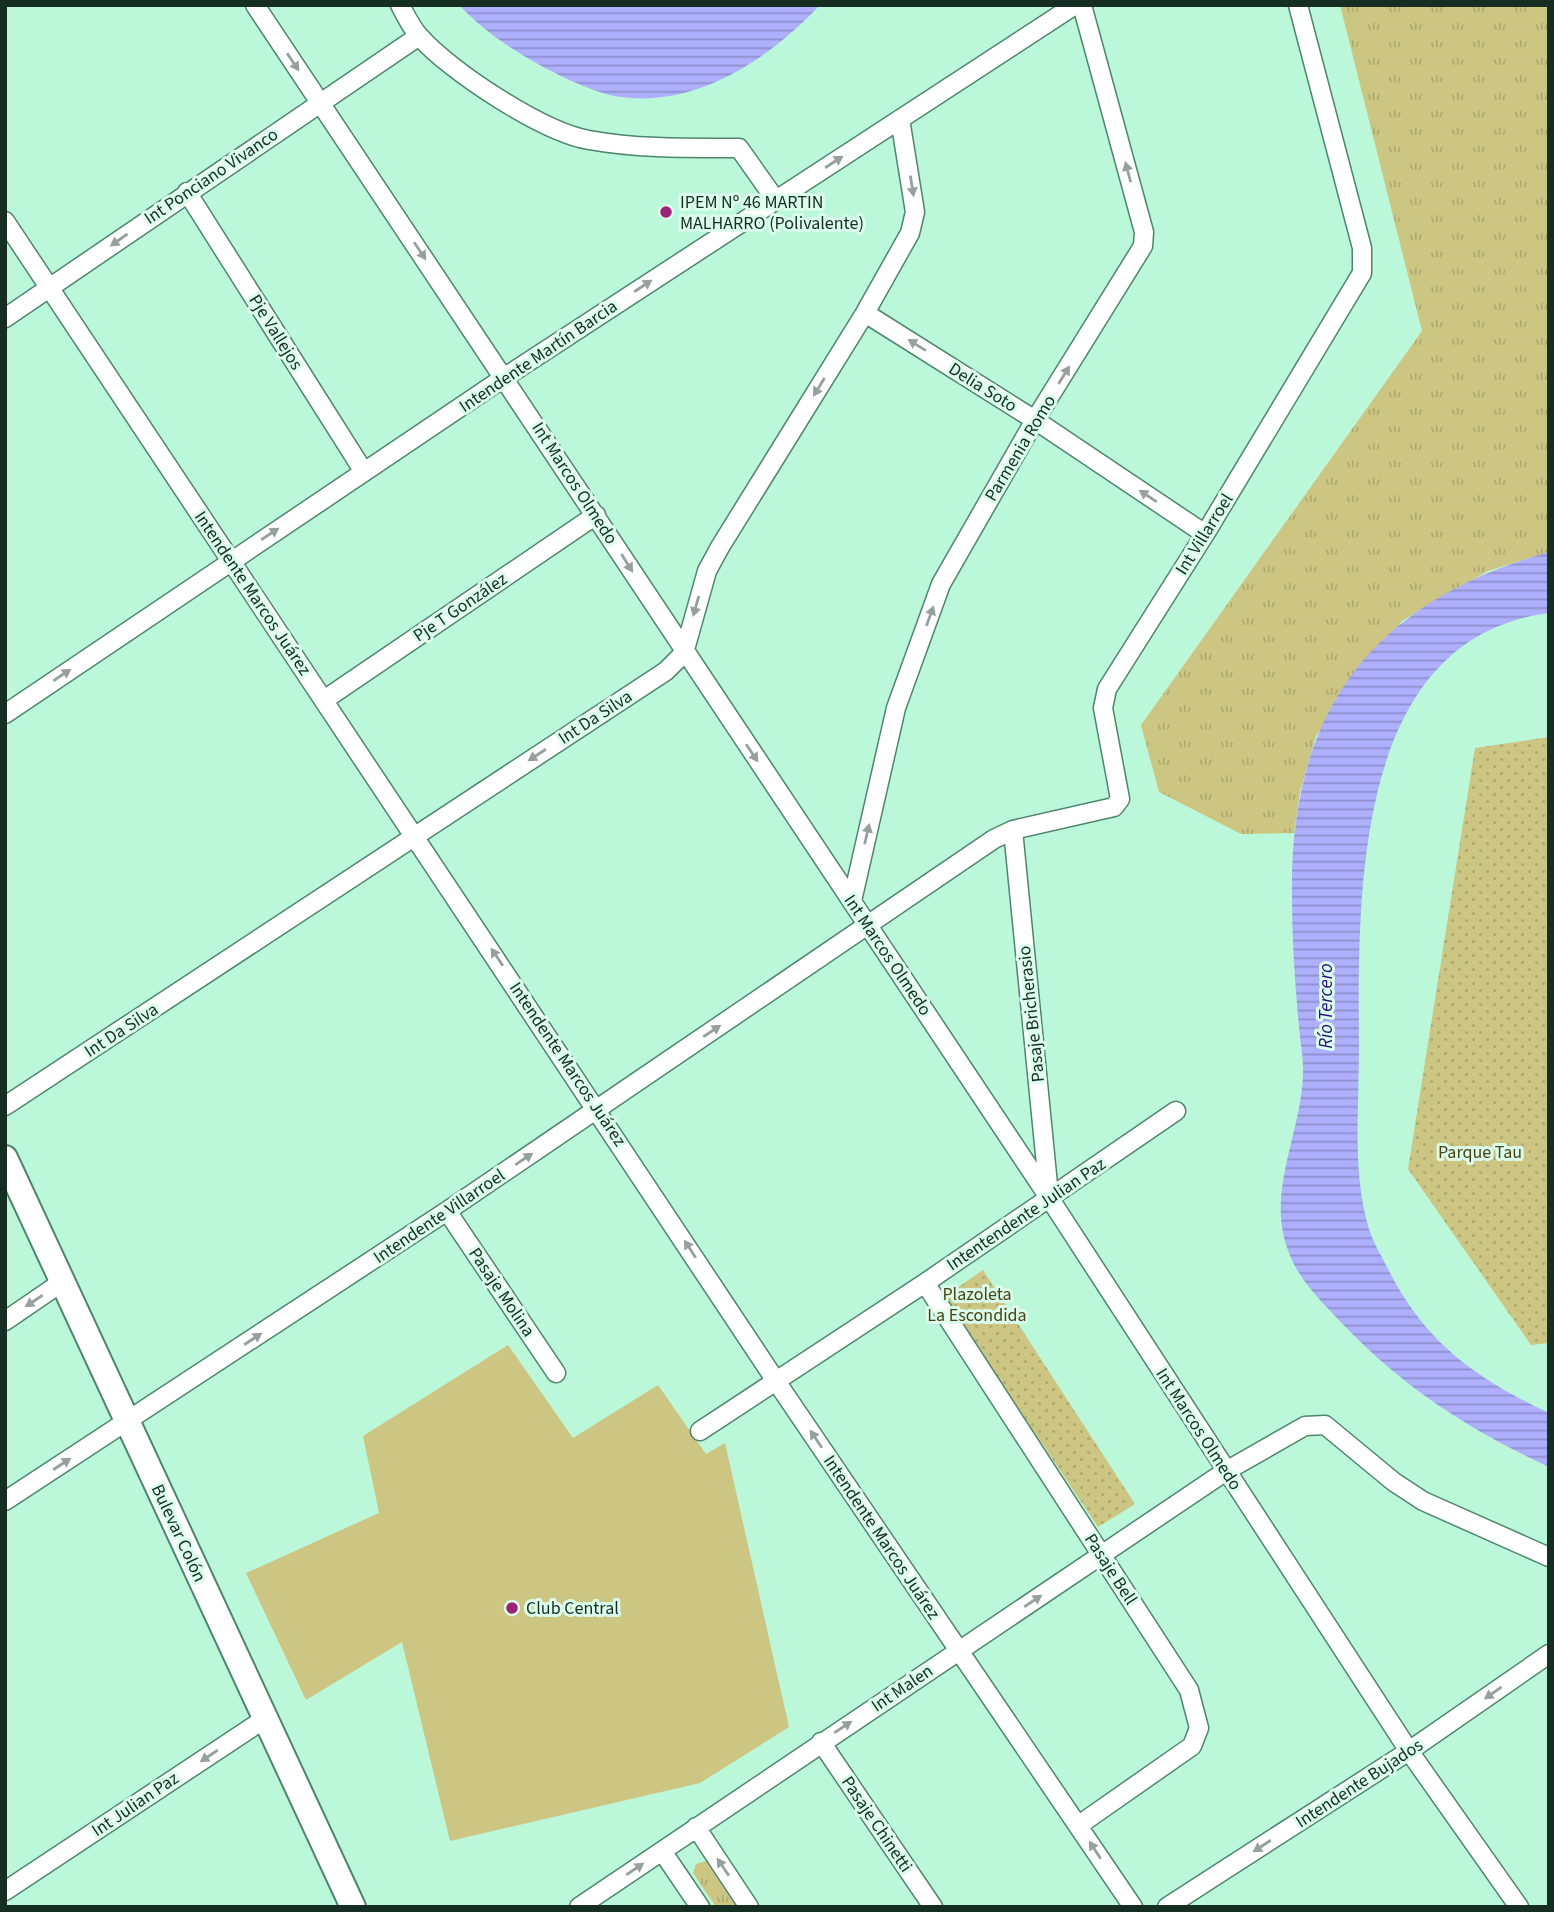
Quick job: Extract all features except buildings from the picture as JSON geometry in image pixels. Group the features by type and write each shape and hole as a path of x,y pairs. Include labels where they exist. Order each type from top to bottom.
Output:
{"main road":[{"name":"Bulevar Colón","path":"5,1158 354,1907"}],"street":[{"name":"Int Marcos Olmedo","path":"255,5 1050,1199 1409,1751 1519,1907"},
{"path":"400,5 419,36 449,64 526,115 586,139 669,150 739,148 775,199"},
{"name":"Intendente Martín Barcia","path":"5,714 505,377 1075,5"},
{"name":"Parmenia Romo","path":"852,901 896,708 941,584 1035,420 1136,261 1144,232 1082,5"},
{"name":"Int Villarroel","path":"868,924 994,839 1013,830 1114,807 1119,799 1103,708 1107,689 1205,534 1362,272 1362,248 1298,5"},
{"name":"Int Ponciano Vivanco","path":"5,318 419,36"},
{"path":"684,653 707,571 865,313 910,233 915,212 901,119"},
{"name":"Pje Vallejos","path":"187,192 365,472"},
{"name":"Intendente Marcos Juárez","path":"5,220 598,1109 776,1381 1133,1907"},
{"name":"Delia Soto","path":"865,313 1035,420 1205,534"},
{"name":"Pje T González","path":"324,700 596,515"},
{"name":"Int Da Silva","path":"5,1106 666,671 684,653"},
{"name":"Pasaje Bricherasio","path":"1013,830 1050,1199"},
{"name":"Intendente Villarroel","path":"5,1502 447,1211 868,924"},
{"name":"Intentendente Julian Paz","path":"699,1431 925,1283 1176,1111"},
{"name":"Pasaje Molina","path":"447,1211 556,1373"},
{"path":"5,1321 62,1282"},
{"name":"Pasaje Bell","path":"925,1283 1182,1676 1199,1728 1192,1746 1079,1825"},
{"name":"Int Malen","path":"579,1907 1226,1471 1305,1426 1325,1425 1394,1482 1423,1502 1549,1557"},
{"name":"Intendente Bujados","path":"1167,1907 1409,1751 1549,1654"},
{"name":"Int Julian Paz","path":"5,1891 265,1718"},
{"name":"Pasaje Chinetti","path":"821,1742 933,1907"},
{"path":"696,1827 749,1907"},
{"path":"662,1851 700,1907"}],"green space":[{"path":"1340,5 1549,5 1549,552 1488,571 1402,621 1316,736 1300,792 1294,833 1241,834 1159,792 1141,725 1422,331"},
{"name":"Parque Tau","path":"1549,737 1549,1343 1531,1345 1408,1169 1475,748"},
{"name":"Plazoleta La Escondida","path":"983,1270 1135,1504 1098,1527 944,1297"},
{"name":"Club Central","path":"508,1345 573,1438 658,1385 706,1454 725,1443 789,1727 700,1783 450,1841 402,1642 306,1700 246,1573 379,1513 363,1436"},
{"path":"706,1861 737,1907 716,1907 693,1873 696,1864"}],"water":[{"path":"459,5 820,5 777,44 753,62 727,76 701,88 644,98 605,94 545,68 499,40"},
{"name":"Río Tercero","path":"1549,552 1549,613 1484,633 1436,671 1402,723 1379,785 1366,852 1360,922 1358,1163 1369,1229 1402,1293 1418,1317 1454,1355 1498,1386 1549,1413 1549,1467 1489,1436 1434,1402 1382,1362 1358,1339 1315,1294 1297,1270 1282,1230 1281,1207 1287,1161 1302,1091 1303,1068 1293,929 1295,831 1306,772 1325,720 1353,674 1389,634 1433,601 1487,574"}],"place":[{"name":"IPEM Nº 46 MARTIN MALHARRO (Polivalente)","path":"666,212"},
{"name":"Club Central","path":"512,1608"}]}
